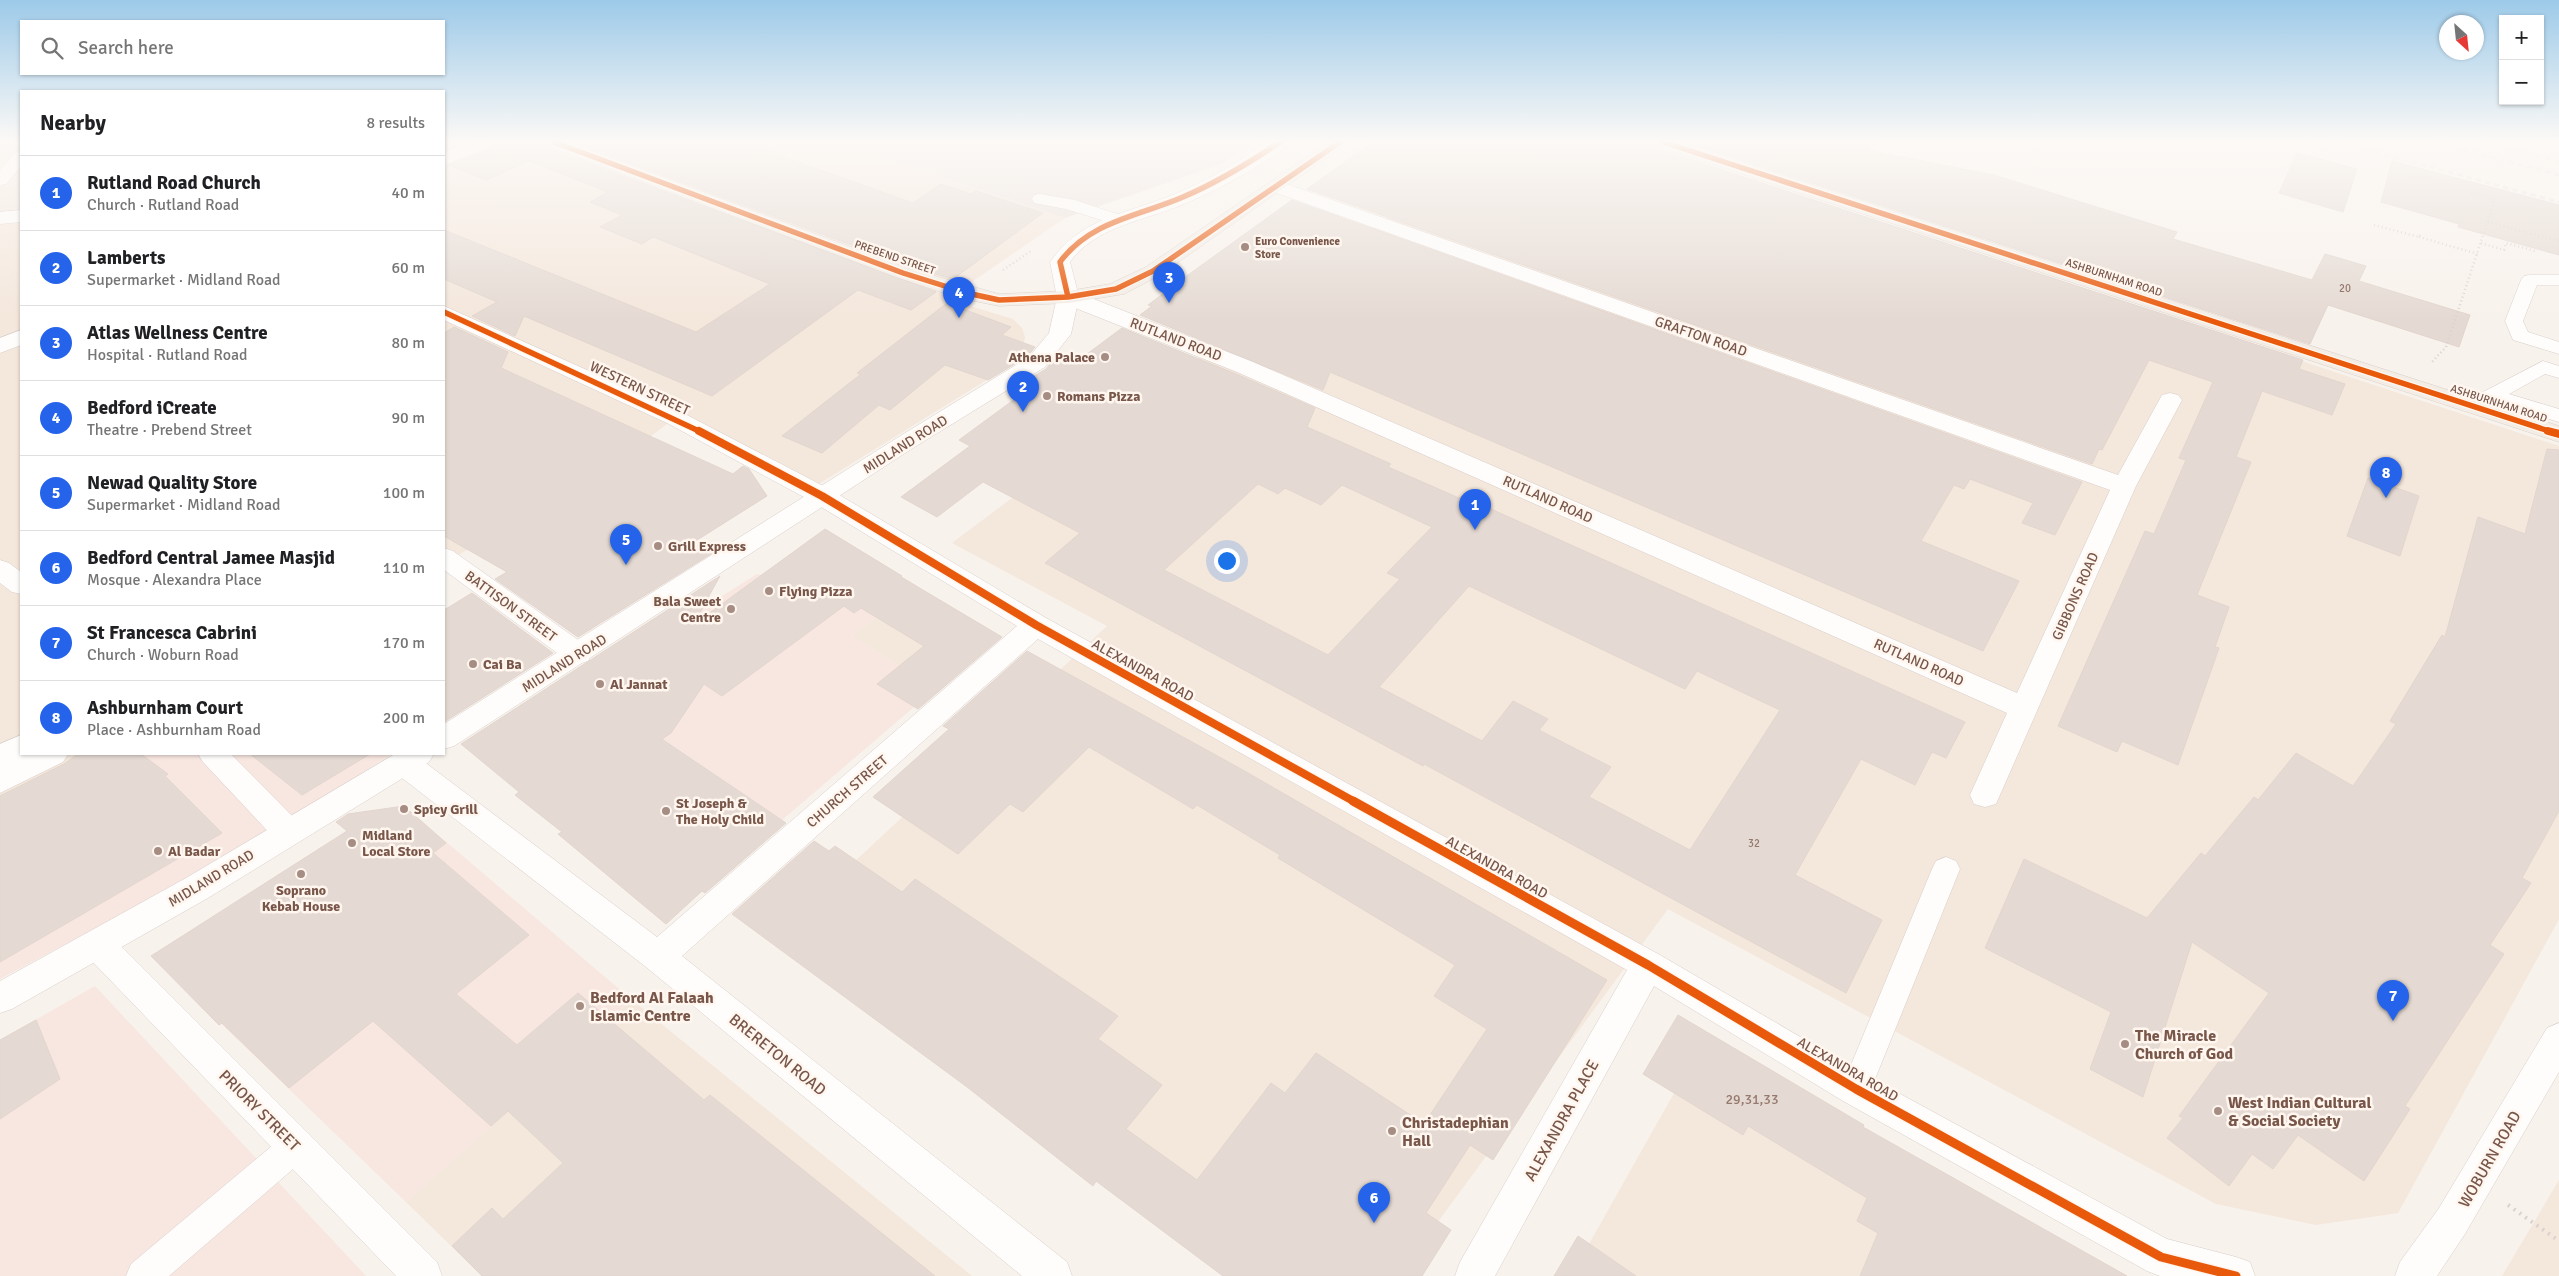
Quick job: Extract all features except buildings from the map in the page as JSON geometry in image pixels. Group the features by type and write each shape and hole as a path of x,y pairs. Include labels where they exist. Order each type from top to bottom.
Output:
{"main road":[{"name":"PREBEND STREET","path":"711,202 903,274 949,287 1000,300 1068,297"},
{"path":"1068,297 1116,289 1153,271 1255,202"},
{"name":"ASHBURNHAM ROAD","path":"1846,202 2559,434"}],"street":[{"path":"1068,297 1060,262 1066,251 1084,235 1117,220 1172,202"},
{"name":"GRAFTON ROAD","path":"1322,202 2124,486"},
{"path":"0,218 20,216"},
{"name":"MIDLAND ROAD","path":"445,737 578,654 905,442 1037,362 1060,334 1068,297"},
{"name":"RUTLAND ROAD","path":"1068,297 1245,366 2025,709"},
{"name":"WESTERN STREET","path":"445,312 675,418 822,496"},
{"path":"0,346 20,337"},
{"name":"GIBBONS ROAD","path":"1985,795 2124,486 2170,400"},
{"name":"ALEXANDRA ROAD","path":"822,496 1036,625 1648,965 1856,1090 2161,1257 2236,1276"},
{"name":"BATTISON STREET","path":"445,559 578,654"},
{"path":"0,569 20,584"},
{"name":"CHURCH STREET","path":"658,957 1036,625"},
{"path":"0,758 20,748"},
{"path":"0,781 51,755"},
{"path":"214,755 288,832"},
{"name":"MIDLAND ROAD","path":"0,998 98,944 412,758"},
{"name":"BRERETON ROAD","path":"412,758 1053,1276"},
{"name":"PRIORY STREET","path":"98,944 423,1276"},
{"name":"ALEXANDRA PLACE","path":"1474,1276 1648,965"},
{"name":"WOBURN ROAD","path":"2414,1276 2452,1221 2559,1039"}],"lane":[{"path":"1055,202 1069,204 1117,220"},
{"path":"2559,280 2530,280 2514,321 2520,336 2559,348"},
{"path":"2467,404 2492,395 2543,367 2559,372"},
{"path":"2492,395 2559,416"},
{"path":"1856,1090 1946,869"},
{"path":"143,1276 296,1146"}],"path":[{"path":"2446,347 2494,202"},
{"path":"2488,222 2559,241"},
{"path":"2374,226 2420,235 2478,254"},
{"path":"2481,243 2504,250 2506,243 2541,253"},
{"path":"2475,1182 2559,1241"}],"shaded area":[{"path":"0,202 20,202 20,755 101,755 0,810"},
{"path":"445,202 1016,202 1065,218 947,299 1013,319 1022,328 1025,337 1023,349 1014,363 809,490 675,418 651,436 445,563"},
{"path":"1016,202 1113,202 1065,218"},
{"path":"1408,202 1818,202 2559,446 2559,919 2398,1213 2316,1225 2216,1204 1668,909 1398,1276 1250,1276 776,935 1107,626 952,543"},
{"path":"825,529 917,586 852,636 935,689 782,820 583,684 757,574 761,575"},
{"path":"917,586 998,635 935,689 852,636"},
{"path":"101,755 390,755 224,859 0,979 0,810"},
{"path":"404,806 632,1000 406,1202 151,956 383,809"},
{"path":"95,986 366,1276 0,1276 0,1040"},
{"path":"632,1000 972,1276 482,1276 406,1202"},
{"path":"1708,1033 2104,1276 1571,1276"},
{"path":"2559,1180 2559,1276 2502,1276"}],"cycle path":[{"path":"713,202 903,273 967,293 999,300 1068,297 1116,289 1153,271 1254,202"},
{"path":"1068,297 1060,262 1069,249 1081,239 1108,224 1173,202"},
{"path":"1846,202 2559,434"},
{"path":"445,312 675,418 822,496 1036,625 1648,965 1856,1089 2161,1257 2236,1276"}],"place":[{"name":"Euro Convenience Store","path":"1245,247"},
{"name":"Atlas Wellness Centre","path":"1169,303"},
{"name":"Bedford iCreate","path":"959,318"},
{"name":"Athena Palace","path":"1105,357"},
{"name":"Romans Pizza","path":"1047,396"},
{"name":"Lamberts","path":"1023,412"},
{"name":"Ashburnham Court","path":"2386,498"},
{"name":"Rutland Road Church","path":"1475,530"},
{"name":"Grill Express","path":"658,546"},
{"name":"Newad Quality Store","path":"626,565"},
{"name":"Flying Pizza","path":"769,591"},
{"name":"Bala Sweet Centre","path":"731,609"},
{"name":"Cai Ba","path":"473,664"},
{"name":"Al Jannat","path":"600,684"},
{"name":"Spicy Grill","path":"404,809"},
{"name":"St Joseph & The Holy Child","path":"666,811"},
{"name":"Midland Local Store","path":"352,843"},
{"name":"Al Badar","path":"158,851"},
{"name":"Soprano Kebab House","path":"301,874"},
{"name":"Bedford Al Falaah Islamic Centre","path":"580,1006"},
{"name":"St Francesca Cabrini","path":"2393,1021"},
{"name":"The Miracle Church of God","path":"2125,1044"},
{"name":"West Indian Cultural & Social Society","path":"2218,1111"},
{"name":"Christadephian Hall","path":"1392,1131"},
{"name":"Bedford Central Jamee Masjid","path":"1374,1223"}]}
